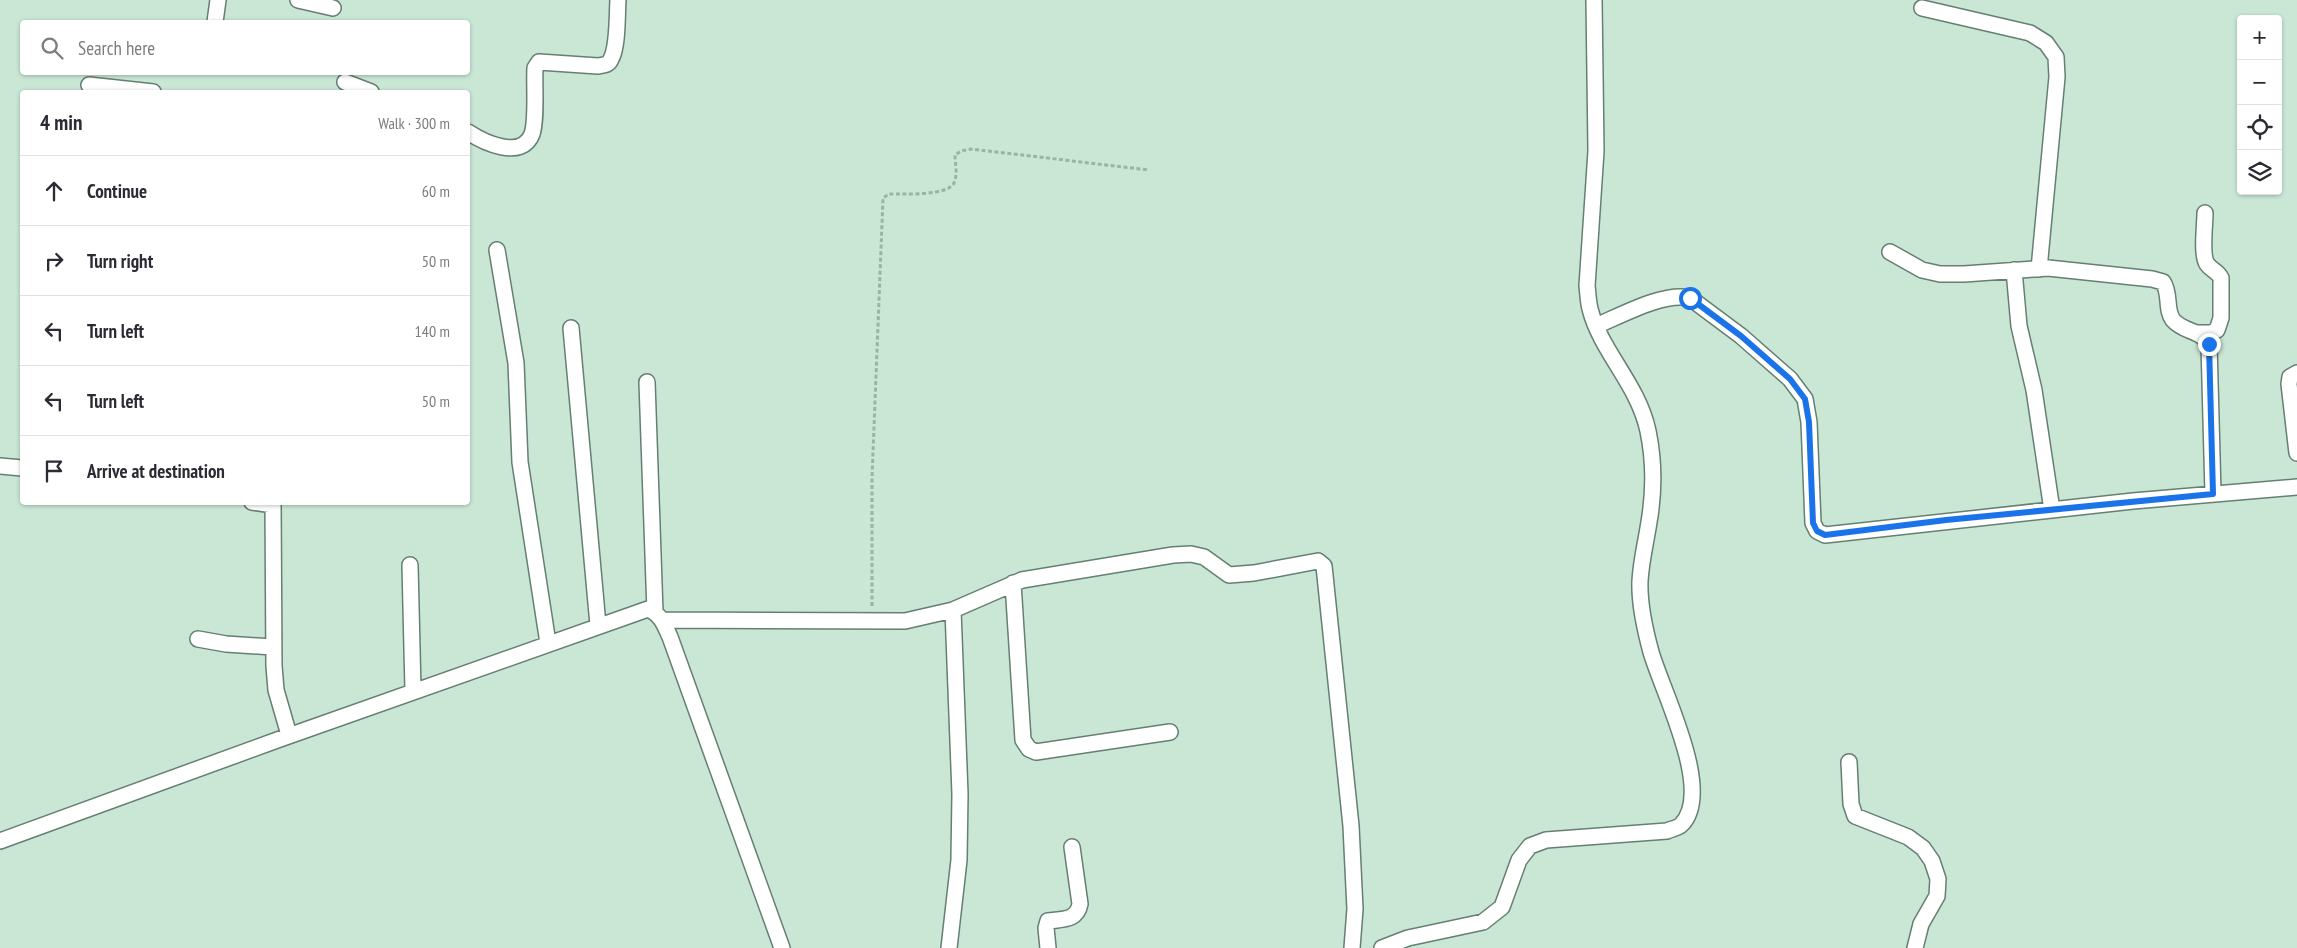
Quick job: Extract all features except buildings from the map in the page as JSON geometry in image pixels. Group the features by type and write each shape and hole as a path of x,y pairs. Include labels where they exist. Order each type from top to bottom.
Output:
{"street":[{"path":"215,20 218,0"},
{"path":"298,0 333,8"},
{"path":"470,133 488,144 502,147 517,147 526,142 532,134 535,68 539,62 606,65 612,59 614,49 618,0"},
{"path":"1382,948 1408,938 1472,925 1487,918 1502,906 1519,860 1530,846 1546,840 1569,837 1667,831 1680,825 1687,813 1693,791 1687,753 1652,654 1642,612 1640,582 1649,523 1652,484 1648,433 1637,396 1596,326 1590,308 1587,286 1597,143 1594,0"},
{"path":"1922,8 2030,33 2046,43 2056,57 2057,77 2039,269"},
{"path":"336,75 348,87 362,90"},
{"path":"89,86 132,90"},
{"path":"2197,333 2211,333 2217,330 2221,318 2221,278 2218,273 2206,264 2204,213"},
{"path":"496,250 516,363 520,462 548,643"},
{"path":"1890,252 1922,270 1940,274 2064,269 2163,282 2168,296 2169,314 2174,321 2181,327 2205,337 2209,344 2211,353 2213,494"},
{"path":"2014,270 2019,326 2034,390 2052,510"},
{"path":"1596,326 1659,300 1681,296 1690,298 1741,336 1790,379 1805,399 1809,422 1813,523 1817,531 1825,535 2052,510 2297,487"},
{"path":"571,328 598,626"},
{"path":"2297,373 2290,377 2289,384 2297,452"},
{"path":"647,382 659,616 685,676 782,948"},
{"path":"0,466 20,468"},
{"path":"273,505 273,646 276,690 289,735"},
{"path":"0,841 289,735 648,609 659,616 872,622 905,621 953,610 1013,583 1036,577 1173,555 1204,557 1229,575 1254,573 1318,561 1324,566 1351,826 1355,909 1352,948"},
{"path":"410,565 413,691"},
{"path":"1013,583 1023,740 1029,749 1036,752 1170,732"},
{"path":"949,948 959,860 960,794 953,610"},
{"path":"198,639 240,646 273,646"},
{"path":"1849,762 1851,804 1855,816 1908,837 1923,848 1932,861 1938,880 1937,896 1921,924 1915,948"},
{"path":"1048,948 1046,928 1048,921 1074,917 1079,912 1080,904 1072,847"}],"path":[{"path":"872,622 872,458 883,198 890,194 948,190 954,185 956,155 961,151 971,149 1149,170"}],"route":[{"path":"1690,298 1741,336 1790,379 1805,399 1809,422 1813,523 1817,531 1825,535 1946,520 2213,494 2211,353 2209,344"}]}
